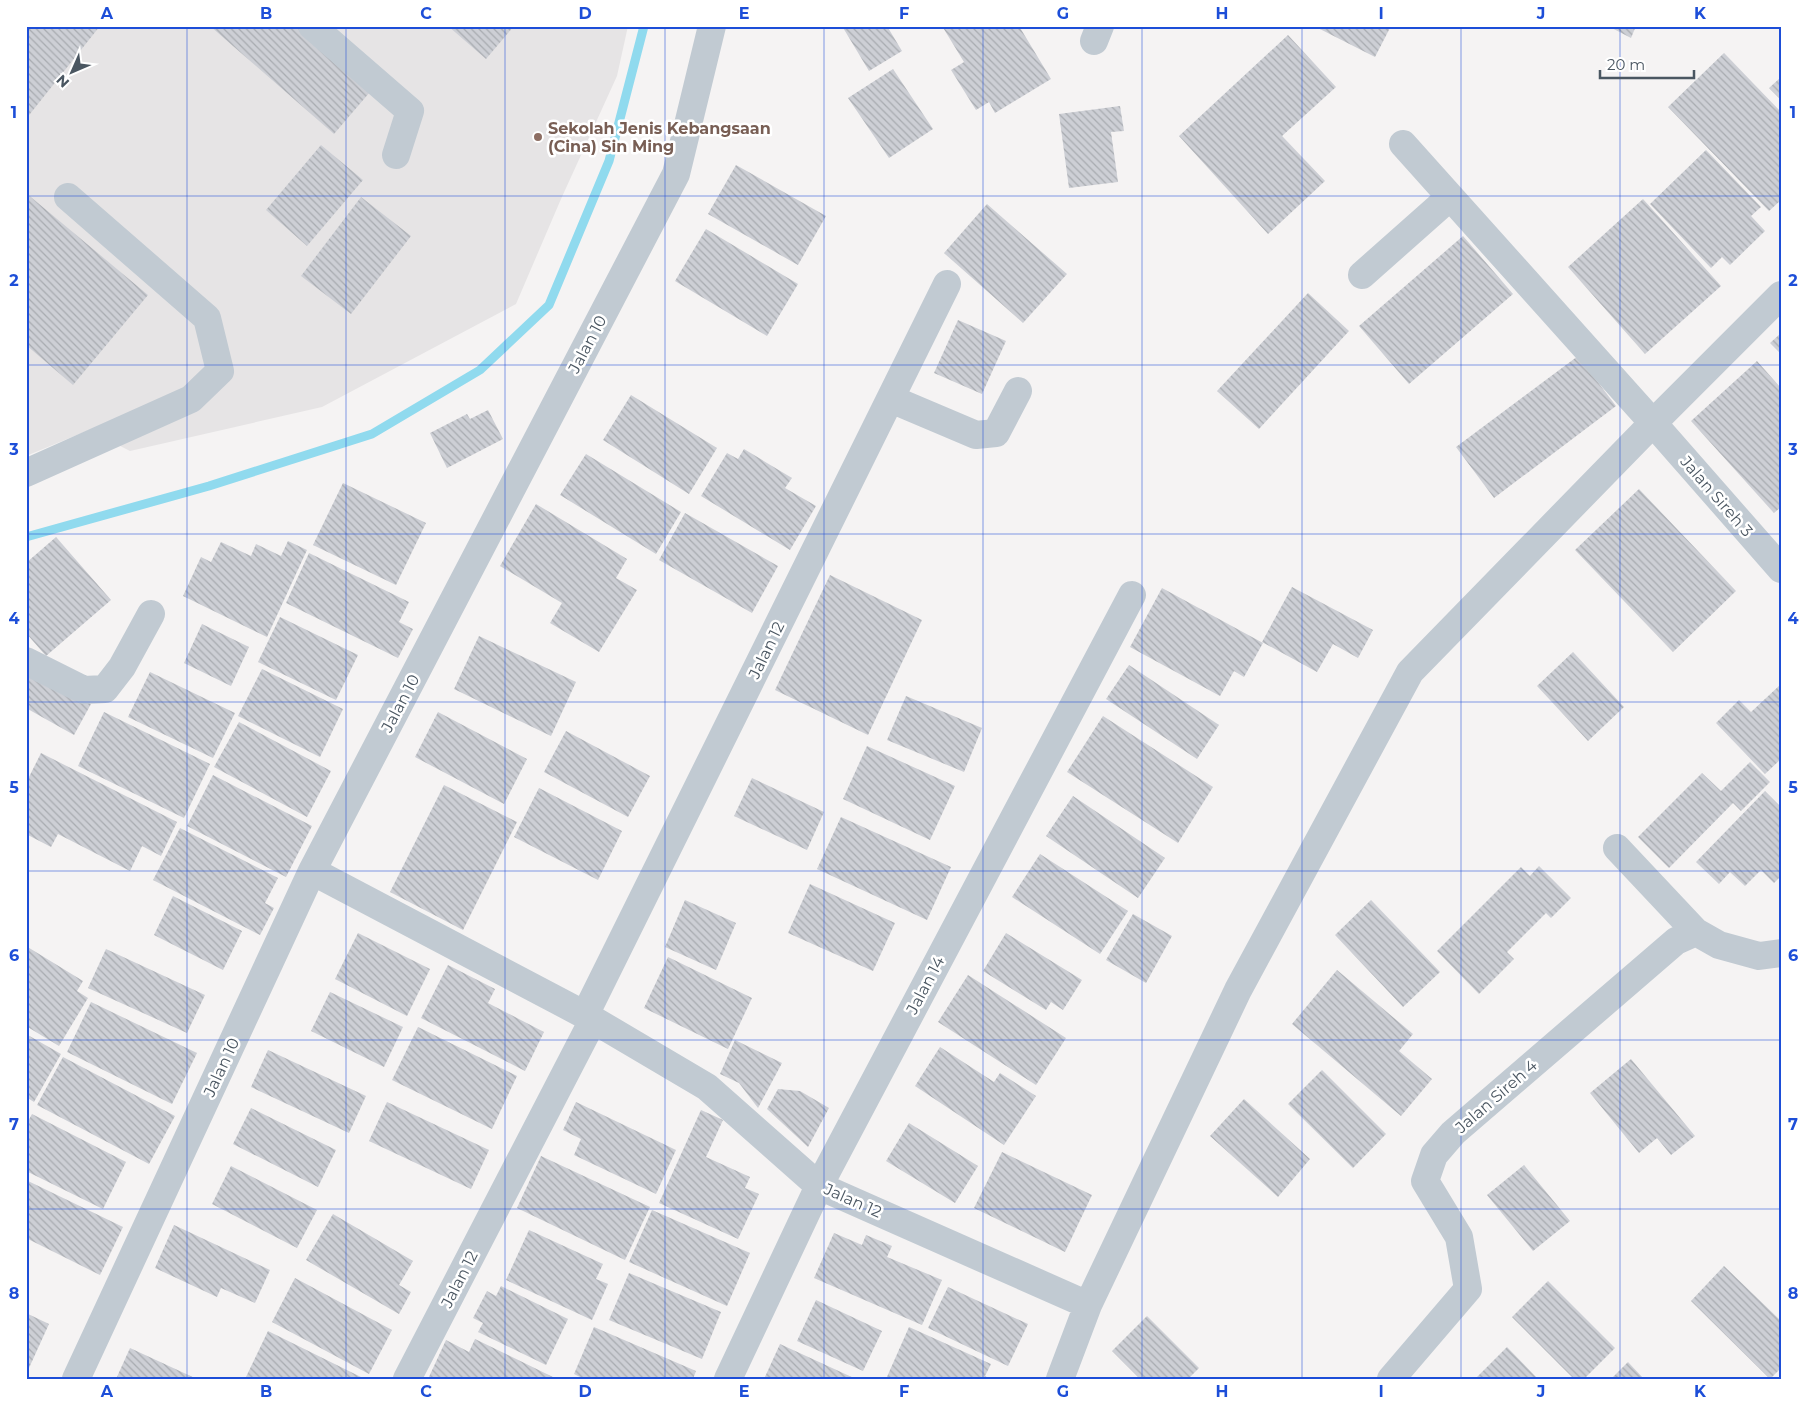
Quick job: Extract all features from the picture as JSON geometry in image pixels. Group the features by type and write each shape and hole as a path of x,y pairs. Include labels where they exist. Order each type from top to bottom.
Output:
{"street":[{"path":"312,26 410,111 396,155"},
{"name":"Jalan 10","path":"76,1379 312,871 676,174 712,26"},
{"name":"Jalan Sireh 3","path":"1403,144 1781,569"},
{"path":"26,473 192,399 220,371 207,318 68,197"},
{"path":"1362,275 1450,197"},
{"name":"Jalan 12","path":"407,1379 589,1018 947,284"},
{"path":"1060,1379 1088,1305 1238,990 1410,672 1781,295"},
{"path":"891,399 976,435 996,433 1018,391"},
{"name":"Jalan 14","path":"728,1379 819,1186 1132,595"},
{"path":"26,661 84,690 104,689 122,667 151,614"},
{"path":"1617,848 1696,932 1719,945 1759,956 1781,953"},
{"name":"Jalan 12","path":"312,871 589,1018 707,1087 819,1186 1088,1305"},
{"name":"Jalan Sireh 4","path":"1391,1379 1468,1289 1459,1237 1425,1181 1434,1155 1453,1133 1676,940 1696,932"}],"shaded area":[{"path":"26,26 628,26 617,76 516,304 322,407 130,451 89,430 26,456"}],"building":[{"path":"26,26 100,26 26,119"},
{"path":"210,26 295,26 370,92 334,134"},
{"path":"448,26 514,26 486,59"},
{"path":"842,26 887,26 902,51 869,71"},
{"path":"942,26 1019,26 1051,79 995,113 989,102 976,110 951,70 964,62"},
{"path":"1314,26 1391,26 1375,57"},
{"path":"1608,26 1636,26 1631,38"},
{"path":"1288,35 1336,87 1282,136 1325,181 1268,234 1179,136"},
{"path":"1724,53 1781,112 1781,200 1769,211 1668,107"},
{"path":"893,69 933,129 889,158 848,98"},
{"path":"1781,77 1781,100 1769,88"},
{"path":"1120,106 1124,131 1111,132 1118,182 1069,188 1059,114"},
{"path":"321,145 363,180 307,246 266,210"},
{"path":"1706,150 1761,207 1751,216 1765,231 1730,265 1722,257 1711,268 1650,204"},
{"path":"736,165 826,216 798,265 708,214"},
{"path":"26,193 148,295 73,385 26,345"},
{"path":"361,197 411,236 351,314 301,276"},
{"path":"1643,199 1721,286 1645,354 1568,267"},
{"path":"987,204 1067,274 1023,323 944,253"},
{"path":"706,229 798,284 767,336 675,281"},
{"path":"1463,236 1513,294 1409,384 1359,326"},
{"path":"1308,293 1349,331 1259,429 1217,391"},
{"path":"958,320 1006,341 982,394 934,373"},
{"path":"1781,333 1781,354 1770,343"},
{"path":"1578,356 1616,406 1494,498 1456,447"},
{"path":"1757,361 1781,388 1781,507 1774,513 1691,421"},
{"path":"631,395 717,448 689,494 603,440"},
{"path":"488,410 503,439 447,468 430,433 467,414 470,419"},
{"path":"744,449 792,478 785,488 816,506 790,550 701,496 727,453 738,459"},
{"path":"586,454 681,512 656,554 560,495"},
{"path":"343,483 426,523 396,585 313,545"},
{"path":"1639,489 1736,591 1673,652 1575,550"},
{"path":"536,504 627,559 616,578 637,590 599,652 550,623 562,603 500,566"},
{"path":"685,513 778,566 752,613 659,560"},
{"path":"56,537 111,600 46,656 26,633 26,563"},
{"path":"288,541 307,550 267,637 183,596 201,557 211,562 221,542 251,556 256,544 281,556"},
{"path":"309,553 409,602 399,622 413,629 398,658 286,603"},
{"path":"830,575 922,620 868,735 775,690"},
{"path":"1292,587 1373,630 1358,658 1333,644 1317,672 1262,642"},
{"path":"1162,588 1263,643 1244,677 1234,671 1220,696 1130,647"},
{"path":"280,617 358,655 336,700 258,662"},
{"path":"202,624 249,647 231,686 184,663"},
{"path":"479,636 576,682 551,736 454,689"},
{"path":"1573,652 1624,707 1588,741 1537,686"},
{"path":"1129,665 1219,725 1197,759 1106,699"},
{"path":"26,668 91,704 74,735 26,708"},
{"path":"262,669 343,709 320,757 238,716"},
{"path":"150,672 235,713 213,758 128,717"},
{"path":"1781,684 1781,759 1765,774 1716,723 1739,700 1751,712"},
{"path":"906,696 982,728 964,772 887,740"},
{"path":"104,712 210,764 184,818 78,766"},
{"path":"438,712 527,759 504,804 415,757"},
{"path":"1103,716 1213,787 1178,843 1067,772"},
{"path":"239,722 331,771 307,817 214,767"},
{"path":"566,731 650,776 628,817 544,772"},
{"path":"867,746 955,786 930,840 843,799"},
{"path":"41,753 177,822 161,856 142,846 130,871 58,834 51,847 26,834 26,783"},
{"path":"1750,762 1770,782 1741,811 1733,803 1669,868 1638,837 1702,773 1721,791"},
{"path":"213,775 312,826 286,877 187,826"},
{"path":"752,778 824,812 807,850 734,816"},
{"path":"444,785 517,822 463,930 390,892"},
{"path":"539,788 622,831 598,880 514,837"},
{"path":"1765,791 1781,807 1781,876 1774,883 1761,870 1745,886 1730,872 1719,884 1696,862"},
{"path":"1073,796 1165,858 1138,898 1046,836"},
{"path":"841,817 951,867 927,920 817,869"},
{"path":"180,828 278,878 265,903 274,908 260,935 153,880"},
{"path":"1040,854 1128,911 1100,954 1012,897"},
{"path":"1539,866 1571,898 1551,918 1546,913 1507,952 1514,959 1479,994 1437,951 1521,867 1530,876"},
{"path":"810,884 895,923 873,971 788,933"},
{"path":"173,896 242,931 223,970 154,935"},
{"path":"685,900 736,923 716,970 665,947"},
{"path":"1371,900 1440,972 1403,1007 1335,935"},
{"path":"1133,914 1172,936 1146,983 1106,960"},
{"path":"358,933 430,969 407,1016 335,979"},
{"path":"1006,933 1082,980 1063,1010 1051,1002 1046,1010 983,971"},
{"path":"26,946 83,981 77,991 88,998 59,1046 26,1026"},
{"path":"106,949 205,995 187,1033 88,988"},
{"path":"668,957 752,998 728,1049 644,1008"},
{"path":"448,965 495,989 488,1003 544,1032 525,1071 421,1018"},
{"path":"1337,970 1413,1034 1399,1051 1432,1079 1401,1116 1292,1024"},
{"path":"968,975 1066,1038 1036,1085 938,1022"},
{"path":"330,992 403,1027 384,1067 311,1031"},
{"path":"91,1002 197,1053 172,1104 67,1052"},
{"path":"418,1027 517,1076 492,1129 392,1080"},
{"path":"26,1034 61,1054 34,1102 26,1097"},
{"path":"735,1040 782,1063 758,1108 739,1083 720,1074"},
{"path":"940,1047 994,1082 1000,1073 1036,1096 1004,1145 915,1086"},
{"path":"268,1050 366,1096 349,1133 251,1087"},
{"path":"63,1057 175,1116 149,1164 37,1105"},
{"path":"1631,1059 1695,1136 1671,1155 1657,1138 1639,1153 1590,1093"},
{"path":"1322,1070 1386,1134 1353,1168 1288,1104"},
{"path":"778,1089 800,1091 829,1108 808,1147 767,1109"},
{"path":"1244,1099 1310,1159 1278,1197 1210,1136"},
{"path":"387,1102 489,1150 471,1189 369,1141"},
{"path":"576,1102 676,1150 656,1194 574,1155 581,1139 563,1130"},
{"path":"251,1108 336,1150 318,1187 233,1144"},
{"path":"701,1110 723,1120 706,1157 750,1177 745,1188 759,1194 738,1239 659,1203"},
{"path":"32,1114 126,1162 103,1209 26,1171 26,1125"},
{"path":"909,1123 978,1166 955,1203 886,1161"},
{"path":"1002,1152 1092,1195 1065,1252 974,1208"},
{"path":"541,1156 650,1207 625,1260 517,1208"},
{"path":"1524,1165 1570,1221 1533,1251 1487,1195"},
{"path":"231,1166 317,1210 297,1248 212,1204"},
{"path":"26,1180 123,1227 100,1275 26,1238"},
{"path":"652,1210 750,1253 727,1306 629,1262"},
{"path":"333,1214 413,1261 399,1285 411,1292 399,1314 306,1260"},
{"path":"174,1225 270,1270 255,1303 221,1288 217,1297 155,1268"},
{"path":"529,1230 603,1264 596,1279 608,1284 592,1320 506,1280"},
{"path":"834,1233 862,1245 866,1235 892,1246 887,1257 942,1280 922,1325 814,1278"},
{"path":"1724,1266 1781,1321 1781,1368 1770,1379 1691,1301"},
{"path":"629,1273 721,1312 702,1359 609,1320"},
{"path":"295,1278 392,1330 369,1374 272,1322"},
{"path":"1548,1281 1615,1348 1584,1379 1574,1379 1512,1317"},
{"path":"501,1286 568,1319 546,1365 478,1332 483,1323 473,1318 487,1291 496,1296"},
{"path":"948,1287 1028,1324 1008,1366 928,1328"},
{"path":"816,1300 882,1331 863,1371 797,1341"},
{"path":"26,1313 49,1324 29,1368 26,1367"},
{"path":"1147,1316 1199,1368 1188,1379 1140,1379 1112,1351"},
{"path":"594,1327 696,1371 693,1379 584,1379 574,1374"},
{"path":"909,1327 991,1364 985,1376 990,1379 886,1379"},
{"path":"268,1331 365,1379 245,1379"},
{"path":"475,1339 557,1379 428,1379 446,1340 469,1352"},
{"path":"780,1344 856,1379 764,1379"},
{"path":"1507,1347 1538,1379 1475,1379"},
{"path":"130,1348 197,1379 116,1379"},
{"path":"1628,1362 1644,1379 1611,1379"}],"waterway":[{"path":"26,537 209,486 372,434 480,370 549,305 609,161 644,26"}],"place":[{"name":"Sekolah Jenis Kebangsaan (Cina) Sin Ming","path":"538,137"}]}
